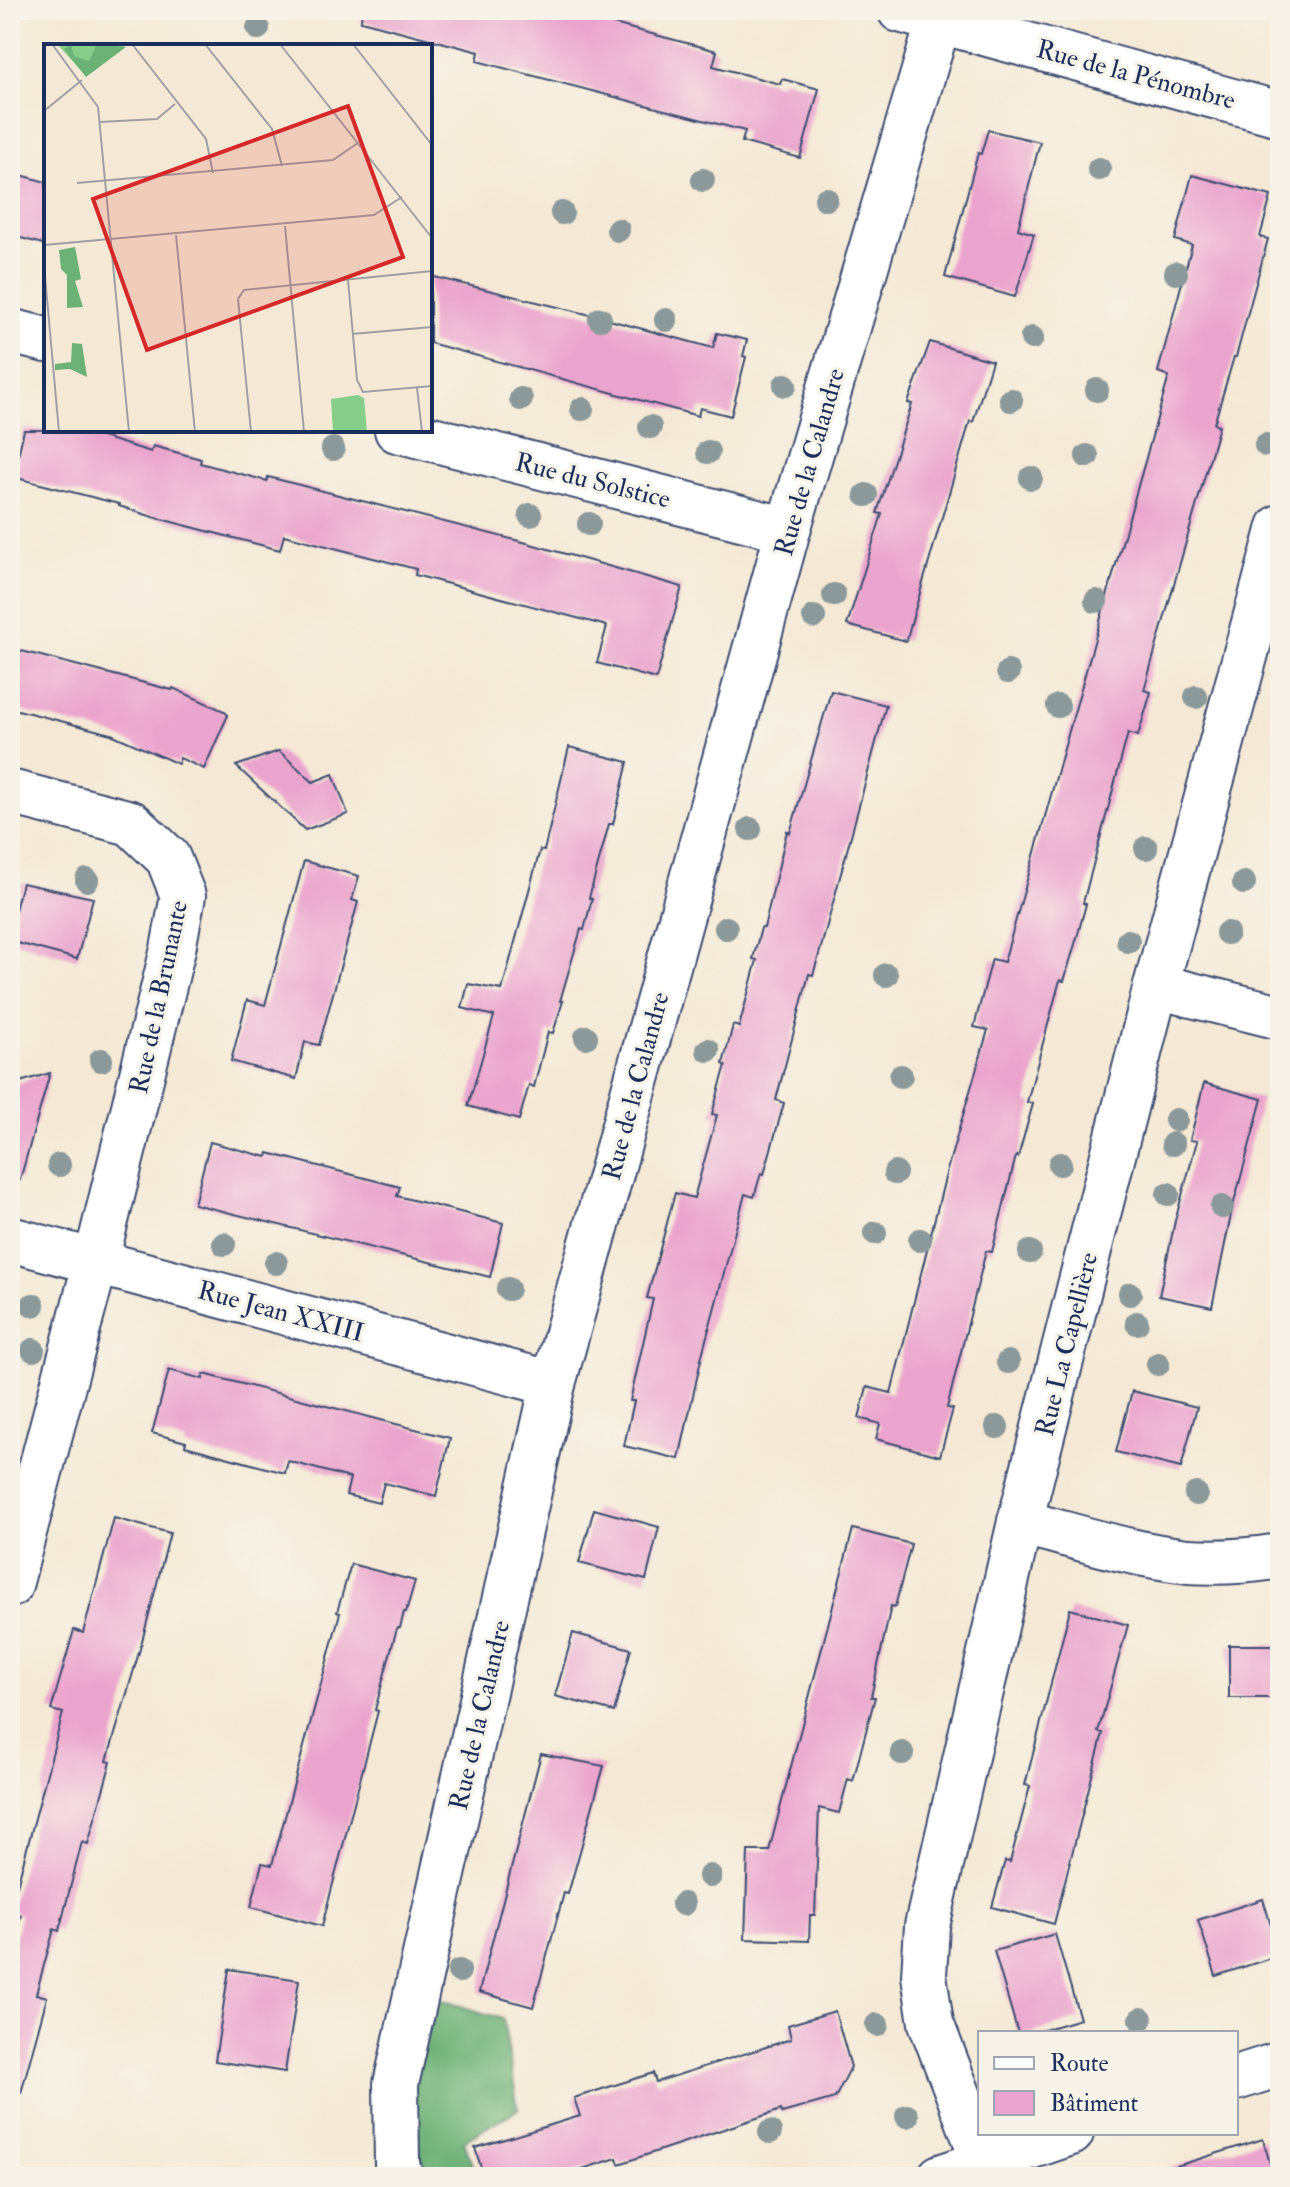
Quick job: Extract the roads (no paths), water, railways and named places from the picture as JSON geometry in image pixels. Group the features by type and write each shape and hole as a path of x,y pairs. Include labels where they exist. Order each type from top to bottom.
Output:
{"street":[{"name":"Rue de la Pénombre","path":"927,13 1280,114"},
{"name":"Rue de la Calandre","path":"401,2177 397,2165 396,2084 553,1384 927,13"},
{"path":"10,331 44,340"},
{"name":"Rue du Solstice","path":"405,432 788,530"},
{"name":"Rue La Capellière","path":"984,2162 931,2023 924,1975 927,1926 1020,1522 1156,986 1280,527"},
{"name":"Rue de la Brunante","path":"10,792 131,823 168,858 183,896 173,949 96,1261 10,1585"},
{"path":"1156,986 1280,1017"},
{"name":"Rue Jean XXIII","path":"10,1239 553,1384"},
{"path":"1020,1522 1188,1561 1248,1561 1280,1556"},
{"path":"1238,2077 1280,2064"},
{"path":"940,2177 1065,2135"}]}
